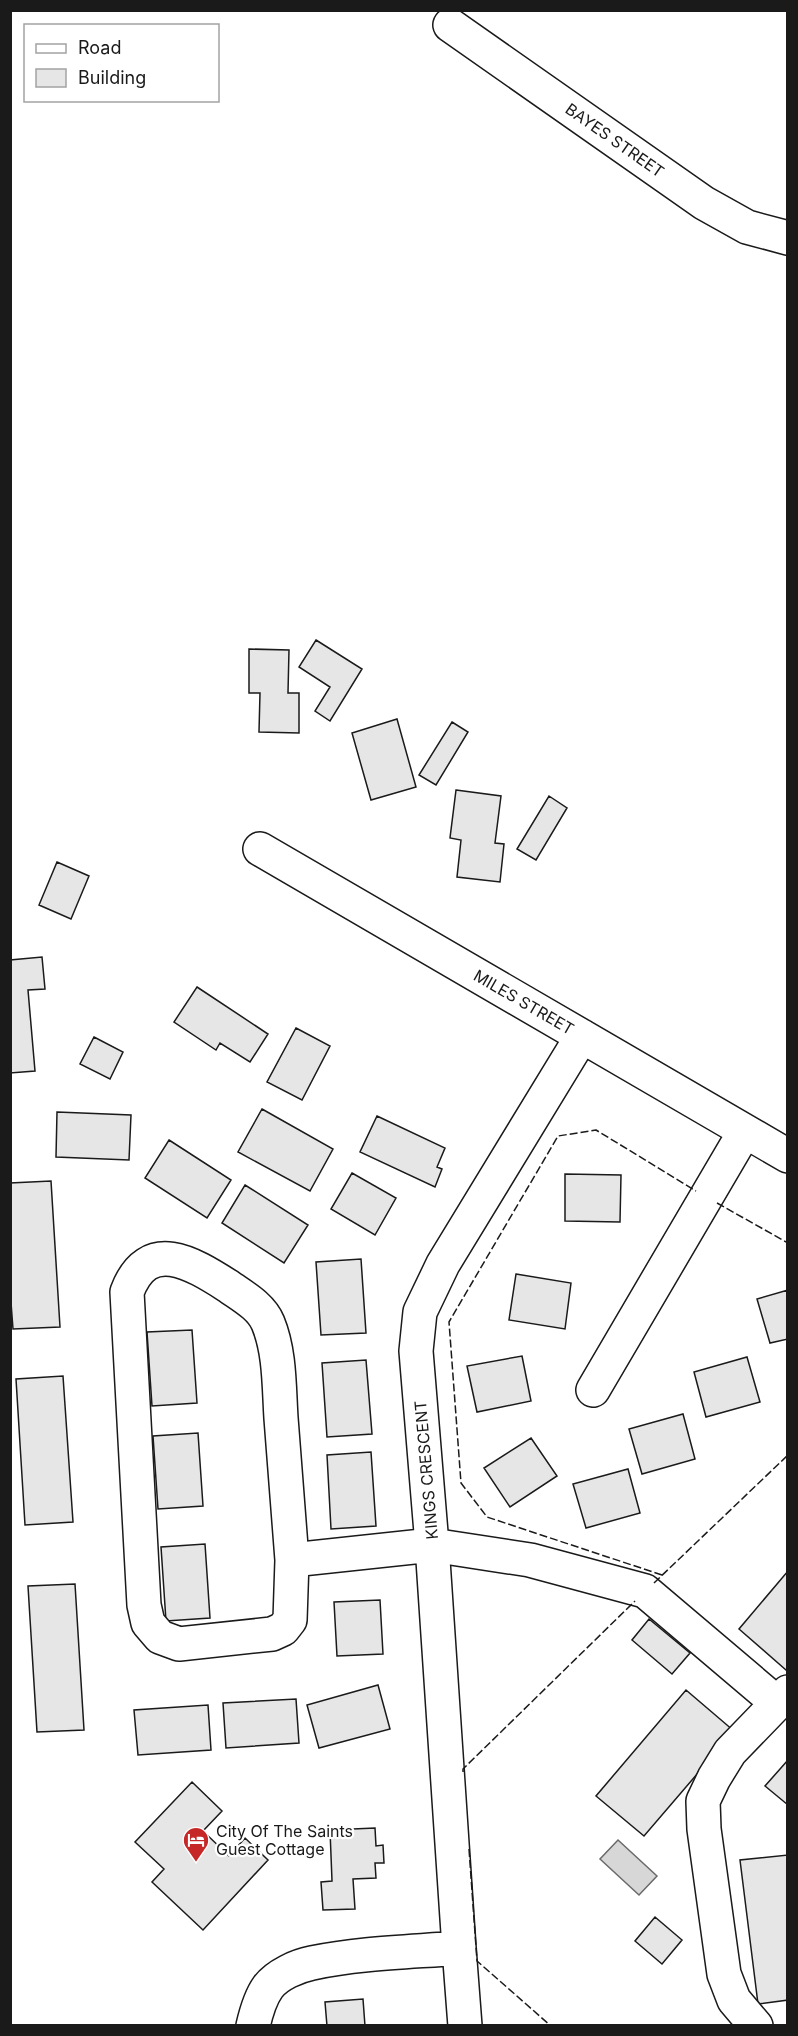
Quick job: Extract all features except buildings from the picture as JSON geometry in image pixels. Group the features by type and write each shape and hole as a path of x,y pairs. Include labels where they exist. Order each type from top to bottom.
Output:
{"street":[{"name":"BAYES STREET","path":"450,25 704,203 747,227 788,238"},
{"name":"MILES STREET","path":"260,849 788,1156"},
{"name":"KINGS CRESCENT","path":"465,2025 432,1545 416,1351 420,1312 443,1264 582,1036"},
{"path":"593,1390 745,1131"},
{"path":"162,1259 182,1261 202,1269 251,1302 267,1320 274,1343 278,1376 292,1560 290,1620 283,1629 272,1634 179,1644 160,1637 148,1623 144,1605 127,1292 133,1276 143,1266 162,1259"},
{"path":"292,1560 432,1545 530,1560 645,1591 782,1698 730,1752 714,1778 704,1801 704,1829 724,1974 734,2000 756,2025"},
{"path":"253,2025 268,1986 287,1972 310,1963 459,1948"}],"shaded area":[{"path":"618,1840 657,1876 639,1895 600,1859"}],"fence":[{"path":"662,1575 487,1517 461,1483 449,1322 558,1136 596,1130 696,1191"},
{"path":"717,1203 788,1243"},
{"path":"654,1583 788,1455"},
{"path":"463,1772 463,1769 635,1601"},
{"path":"469,1849 477,1961 551,2026"}],"place":[{"name":"City Of The Saints Guest Cottage","path":"196,1863"}]}
